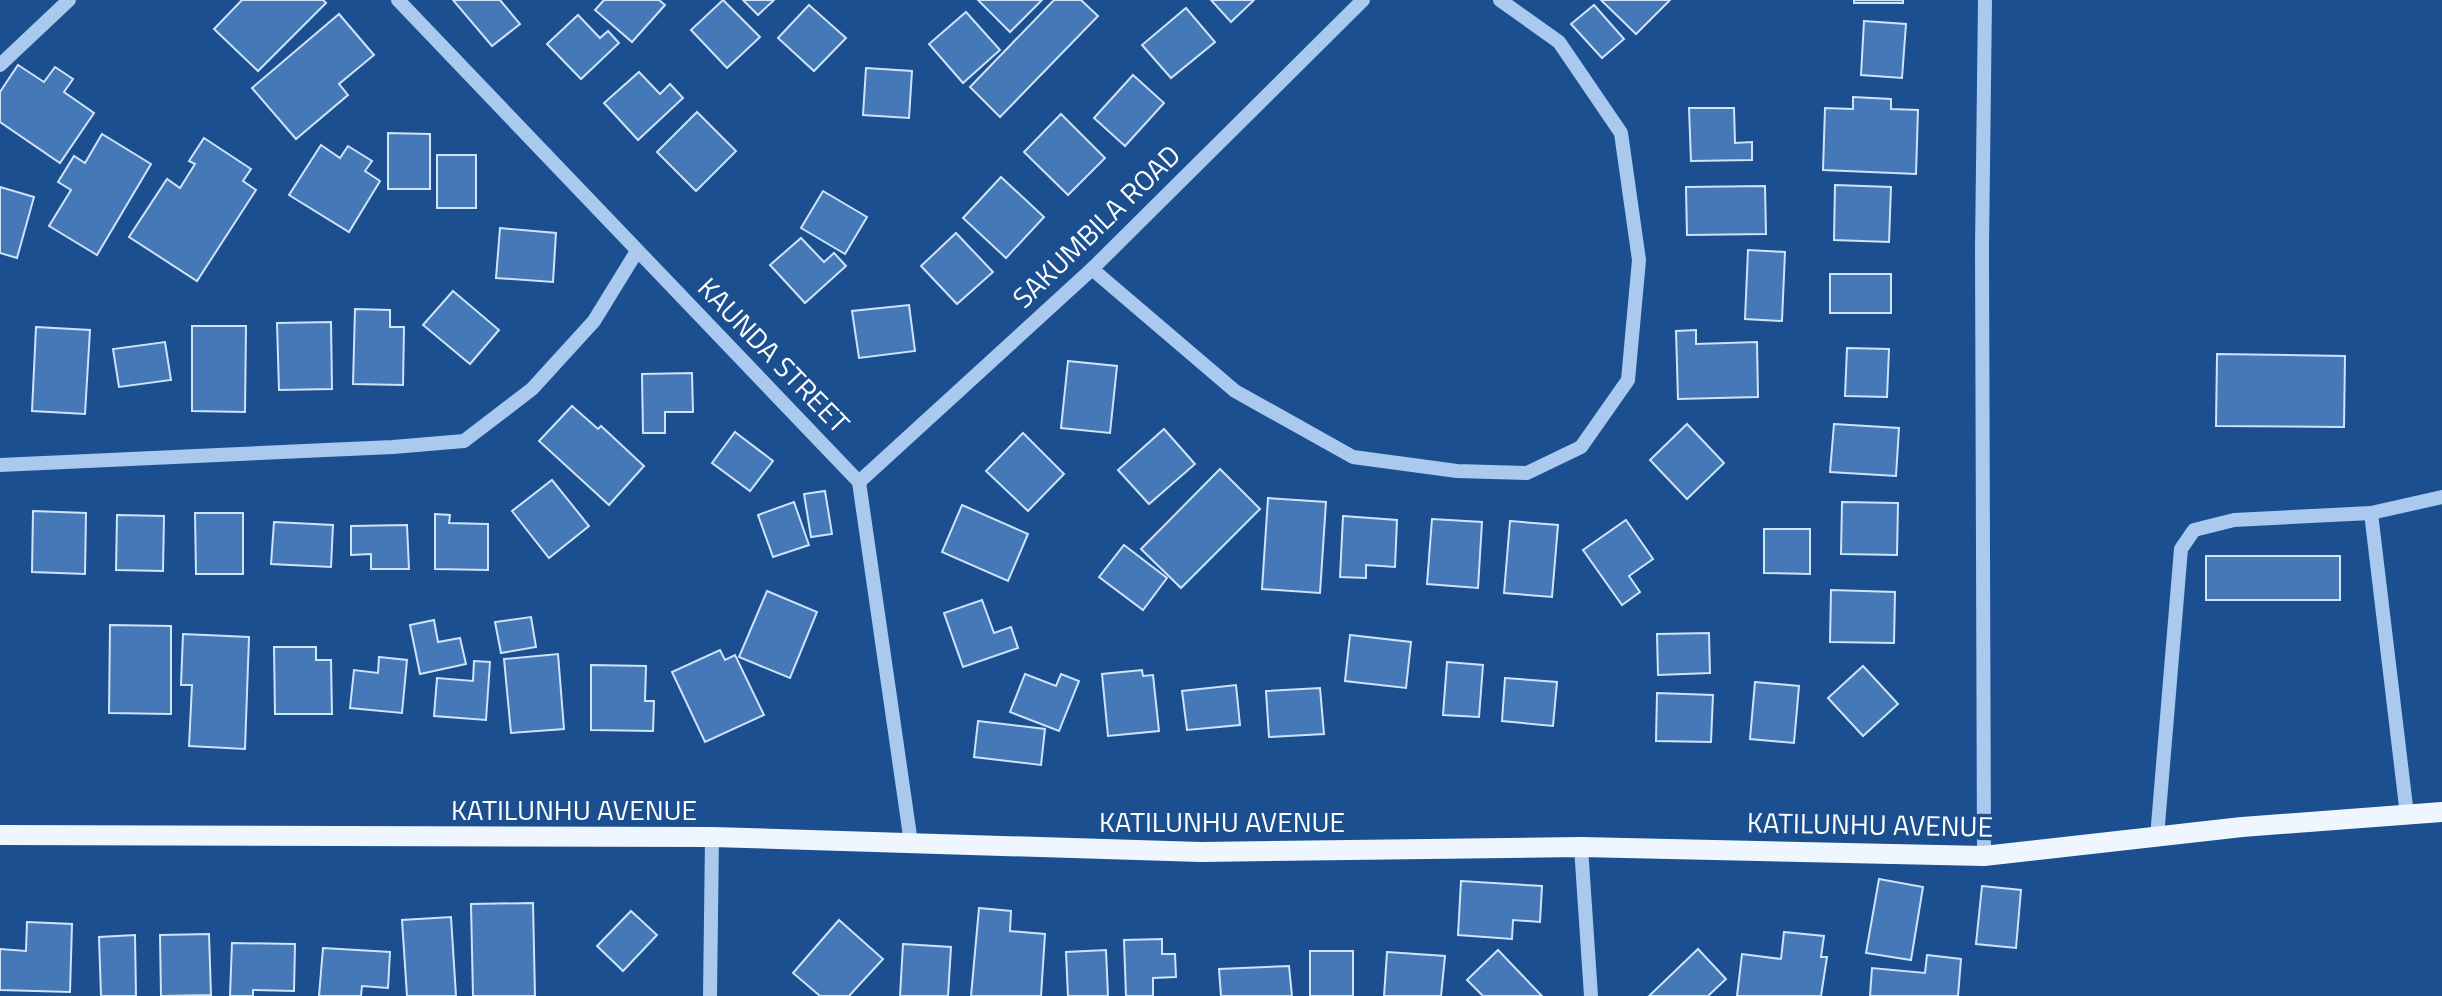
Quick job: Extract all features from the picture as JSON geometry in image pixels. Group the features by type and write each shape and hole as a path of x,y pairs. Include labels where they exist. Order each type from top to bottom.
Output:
{"main road":[{"name":"KATILUNHU AVENUE","path":"0,835 712,837 1201,852 1581,847 1984,856 2242,827 2442,812"}],"street":[{"path":"0,65 69,0"},
{"name":"KAUNDA STREET","path":"398,0 859,482"},
{"name":"SAKUMBILA ROAD","path":"859,482 1092,269 1363,0"},
{"path":"1092,269 1235,391 1353,457 1457,471 1527,473 1581,447 1628,380 1639,260 1621,133 1559,42 1500,0"},
{"path":"1984,856 1982,248 1985,0"},
{"path":"0,465 464,441 532,389 594,321 637,251"},
{"path":"859,482 911,843"},
{"path":"2157,837 2181,549 2194,530 2234,520 2371,513 2442,497"},
{"path":"2371,513 2407,815"},
{"path":"710,996 712,837"},
{"path":"1581,847 1591,996"}],"building":[{"path":"242,0 323,0 326,3 258,71 214,29"},
{"path":"453,0 500,0 520,24 492,46"},
{"path":"604,0 659,0 665,5 632,42 595,10"},
{"path":"723,0 760,37 727,68 691,30"},
{"path":"743,0 774,0 758,15"},
{"path":"978,0 1042,0 1010,32"},
{"path":"1054,0 1081,0 1098,16 1000,117 970,87"},
{"path":"1211,0 1254,0 1231,22"},
{"path":"1601,0 1670,0 1636,34"},
{"path":"1854,0 1903,0 1903,3 1854,3"},
{"path":"809,5 846,38 814,71 778,38"},
{"path":"1594,5 1624,39 1602,58 1571,24"},
{"path":"1186,8 1215,42 1171,78 1142,45"},
{"path":"966,12 1000,50 963,83 929,44"},
{"path":"339,14 374,55 339,84 348,95 296,139 252,88"},
{"path":"578,15 600,38 608,31 619,43 581,79 547,44"},
{"path":"1864,21 1906,24 1902,78 1861,75"},
{"path":"18,65 44,82 55,67 73,79 64,92 94,113 60,163 0,122 0,92"},
{"path":"866,68 912,71 909,118 863,115"},
{"path":"639,72 660,94 670,84 683,98 638,140 604,103"},
{"path":"1133,75 1164,103 1125,146 1094,118"},
{"path":"1853,97 1891,99 1891,109 1918,110 1916,174 1823,170 1825,108 1853,109"},
{"path":"1689,108 1734,108 1735,143 1752,142 1752,160 1691,161"},
{"path":"697,112 736,151 696,191 657,152"},
{"path":"1061,114 1105,158 1068,195 1024,152"},
{"path":"388,133 430,134 430,189 388,189"},
{"path":"102,134 151,164 97,255 49,226 71,190 58,182 74,156 85,163"},
{"path":"204,138 251,169 243,181 256,190 197,281 129,237 167,179 180,188 195,164 189,161"},
{"path":"321,145 340,158 348,146 372,161 365,171 380,181 349,232 289,195"},
{"path":"437,155 476,155 476,208 437,208"},
{"path":"1001,177 1044,217 1006,258 963,218"},
{"path":"1835,185 1891,187 1889,242 1834,240"},
{"path":"1765,186 1766,234 1687,235 1686,187"},
{"path":"0,187 34,197 17,258 0,253"},
{"path":"823,191 867,217 845,254 801,228"},
{"path":"500,228 556,233 553,282 496,278"},
{"path":"956,233 993,272 957,304 921,266"},
{"path":"801,238 824,262 834,253 846,266 805,303 770,265"},
{"path":"1748,250 1785,252 1782,321 1745,319"},
{"path":"1830,274 1891,274 1891,313 1830,313"},
{"path":"453,291 499,330 470,364 423,325"},
{"path":"909,305 915,351 859,358 852,311"},
{"path":"355,309 390,310 390,327 404,327 403,385 353,384"},
{"path":"331,322 332,389 279,390 277,323"},
{"path":"192,326 246,326 245,412 192,411"},
{"path":"36,327 90,330 85,414 32,411"},
{"path":"1696,330 1696,344 1757,342 1758,397 1678,399 1676,331"},
{"path":"165,342 171,380 119,387 113,349"},
{"path":"1847,348 1889,349 1887,397 1845,396"},
{"path":"2217,354 2345,356 2344,427 2216,426"},
{"path":"1068,361 1117,366 1110,433 1061,428"},
{"path":"692,373 693,412 665,412 665,433 643,433 642,374"},
{"path":"572,406 598,429 601,426 644,466 609,505 539,441"},
{"path":"1687,424 1724,463 1687,499 1650,460"},
{"path":"1834,424 1899,428 1896,476 1830,472"},
{"path":"1164,429 1195,464 1149,504 1118,470"},
{"path":"735,432 773,461 750,491 712,463"},
{"path":"1023,433 1064,474 1028,511 986,471"},
{"path":"1220,469 1260,509 1181,588 1141,549"},
{"path":"552,480 589,526 549,558 512,511"},
{"path":"825,491 832,534 811,537 804,494"},
{"path":"1268,498 1326,502 1320,593 1262,589"},
{"path":"794,502 809,545 773,557 758,515"},
{"path":"1842,502 1898,503 1897,555 1841,554"},
{"path":"962,505 1028,534 1008,581 942,552"},
{"path":"33,511 86,513 85,574 32,572"},
{"path":"195,513 243,513 243,574 196,574"},
{"path":"435,514 450,515 449,523 488,524 488,570 435,569"},
{"path":"117,515 164,516 163,571 116,570"},
{"path":"1343,516 1397,520 1395,567 1366,565 1366,578 1340,577"},
{"path":"1432,519 1482,522 1478,588 1427,584"},
{"path":"1626,520 1653,559 1629,576 1640,592 1622,605 1583,550"},
{"path":"1510,521 1558,525 1552,597 1504,593"},
{"path":"274,522 333,525 331,567 271,564"},
{"path":"407,525 409,569 371,569 371,554 351,555 351,526"},
{"path":"1764,529 1810,529 1810,574 1764,573"},
{"path":"1124,545 1167,578 1143,610 1099,577"},
{"path":"2206,556 2340,556 2340,600 2206,600"},
{"path":"1831,590 1895,592 1894,643 1830,642"},
{"path":"767,591 817,612 790,678 739,657"},
{"path":"982,600 994,633 1011,627 1018,648 963,667 944,613"},
{"path":"531,617 536,647 501,653 495,622"},
{"path":"434,620 438,642 460,638 466,664 420,674 410,625"},
{"path":"110,625 171,626 171,714 109,713"},
{"path":"1709,633 1710,673 1658,675 1657,634"},
{"path":"183,634 249,637 245,749 189,746 192,685 181,685"},
{"path":"1350,635 1411,642 1406,688 1345,681"},
{"path":"274,647 316,647 316,660 331,660 332,714 275,714"},
{"path":"720,650 725,660 735,655 764,715 705,742 672,672"},
{"path":"558,654 564,729 511,733 504,659"},
{"path":"379,657 407,660 402,713 350,708 354,670 378,673"},
{"path":"474,661 490,662 486,720 434,716 437,678 473,681"},
{"path":"1447,662 1483,665 1479,717 1443,715"},
{"path":"591,665 646,666 645,701 654,701 653,731 591,730"},
{"path":"1863,666 1898,704 1863,736 1828,698"},
{"path":"1142,670 1143,676 1153,675 1159,731 1108,736 1102,674"},
{"path":"1025,674 1056,686 1061,674 1079,681 1059,731 1010,712"},
{"path":"1505,678 1557,682 1553,726 1502,721"},
{"path":"1755,682 1799,686 1794,743 1750,739"},
{"path":"1236,685 1240,725 1187,730 1182,691"},
{"path":"1320,688 1324,734 1269,737 1266,691"},
{"path":"1657,693 1713,695 1711,742 1656,741"},
{"path":"978,721 1045,729 1041,765 974,757"},
{"path":"1879,879 1923,887 1911,960 1866,953"},
{"path":"1461,881 1542,886 1540,922 1513,920 1512,939 1458,935"},
{"path":"1982,886 2021,890 2016,948 1976,944"},
{"path":"533,903 535,996 473,996 471,904"},
{"path":"979,908 1011,911 1010,931 1045,934 1041,996 971,996"},
{"path":"631,911 657,935 623,971 597,946"},
{"path":"451,917 456,996 407,996 402,920"},
{"path":"839,920 883,959 849,996 820,996 793,973"},
{"path":"27,922 72,924 70,992 0,990 0,949 26,951"},
{"path":"1784,932 1824,936 1821,957 1827,957 1821,996 1737,996 1742,954 1781,959"},
{"path":"209,934 211,995 161,996 160,935"},
{"path":"135,935 136,996 101,996 99,937"},
{"path":"1162,939 1162,954 1175,954 1176,977 1153,978 1153,996 1126,996 1124,940"},
{"path":"232,943 295,944 294,991 253,990 253,996 230,996"},
{"path":"903,944 951,947 948,996 900,996"},
{"path":"323,948 390,952 388,988 362,986 361,996 319,996"},
{"path":"1698,949 1726,979 1708,996 1649,996"},
{"path":"1106,950 1108,996 1068,996 1066,952"},
{"path":"1498,950 1542,996 1483,996 1467,980"},
{"path":"1310,951 1353,951 1353,996 1310,996"},
{"path":"1387,952 1445,956 1441,996 1384,996"},
{"path":"1927,955 1961,959 1958,996 1870,996 1872,968 1925,973"},
{"path":"1289,966 1292,996 1221,996 1219,969"}]}
